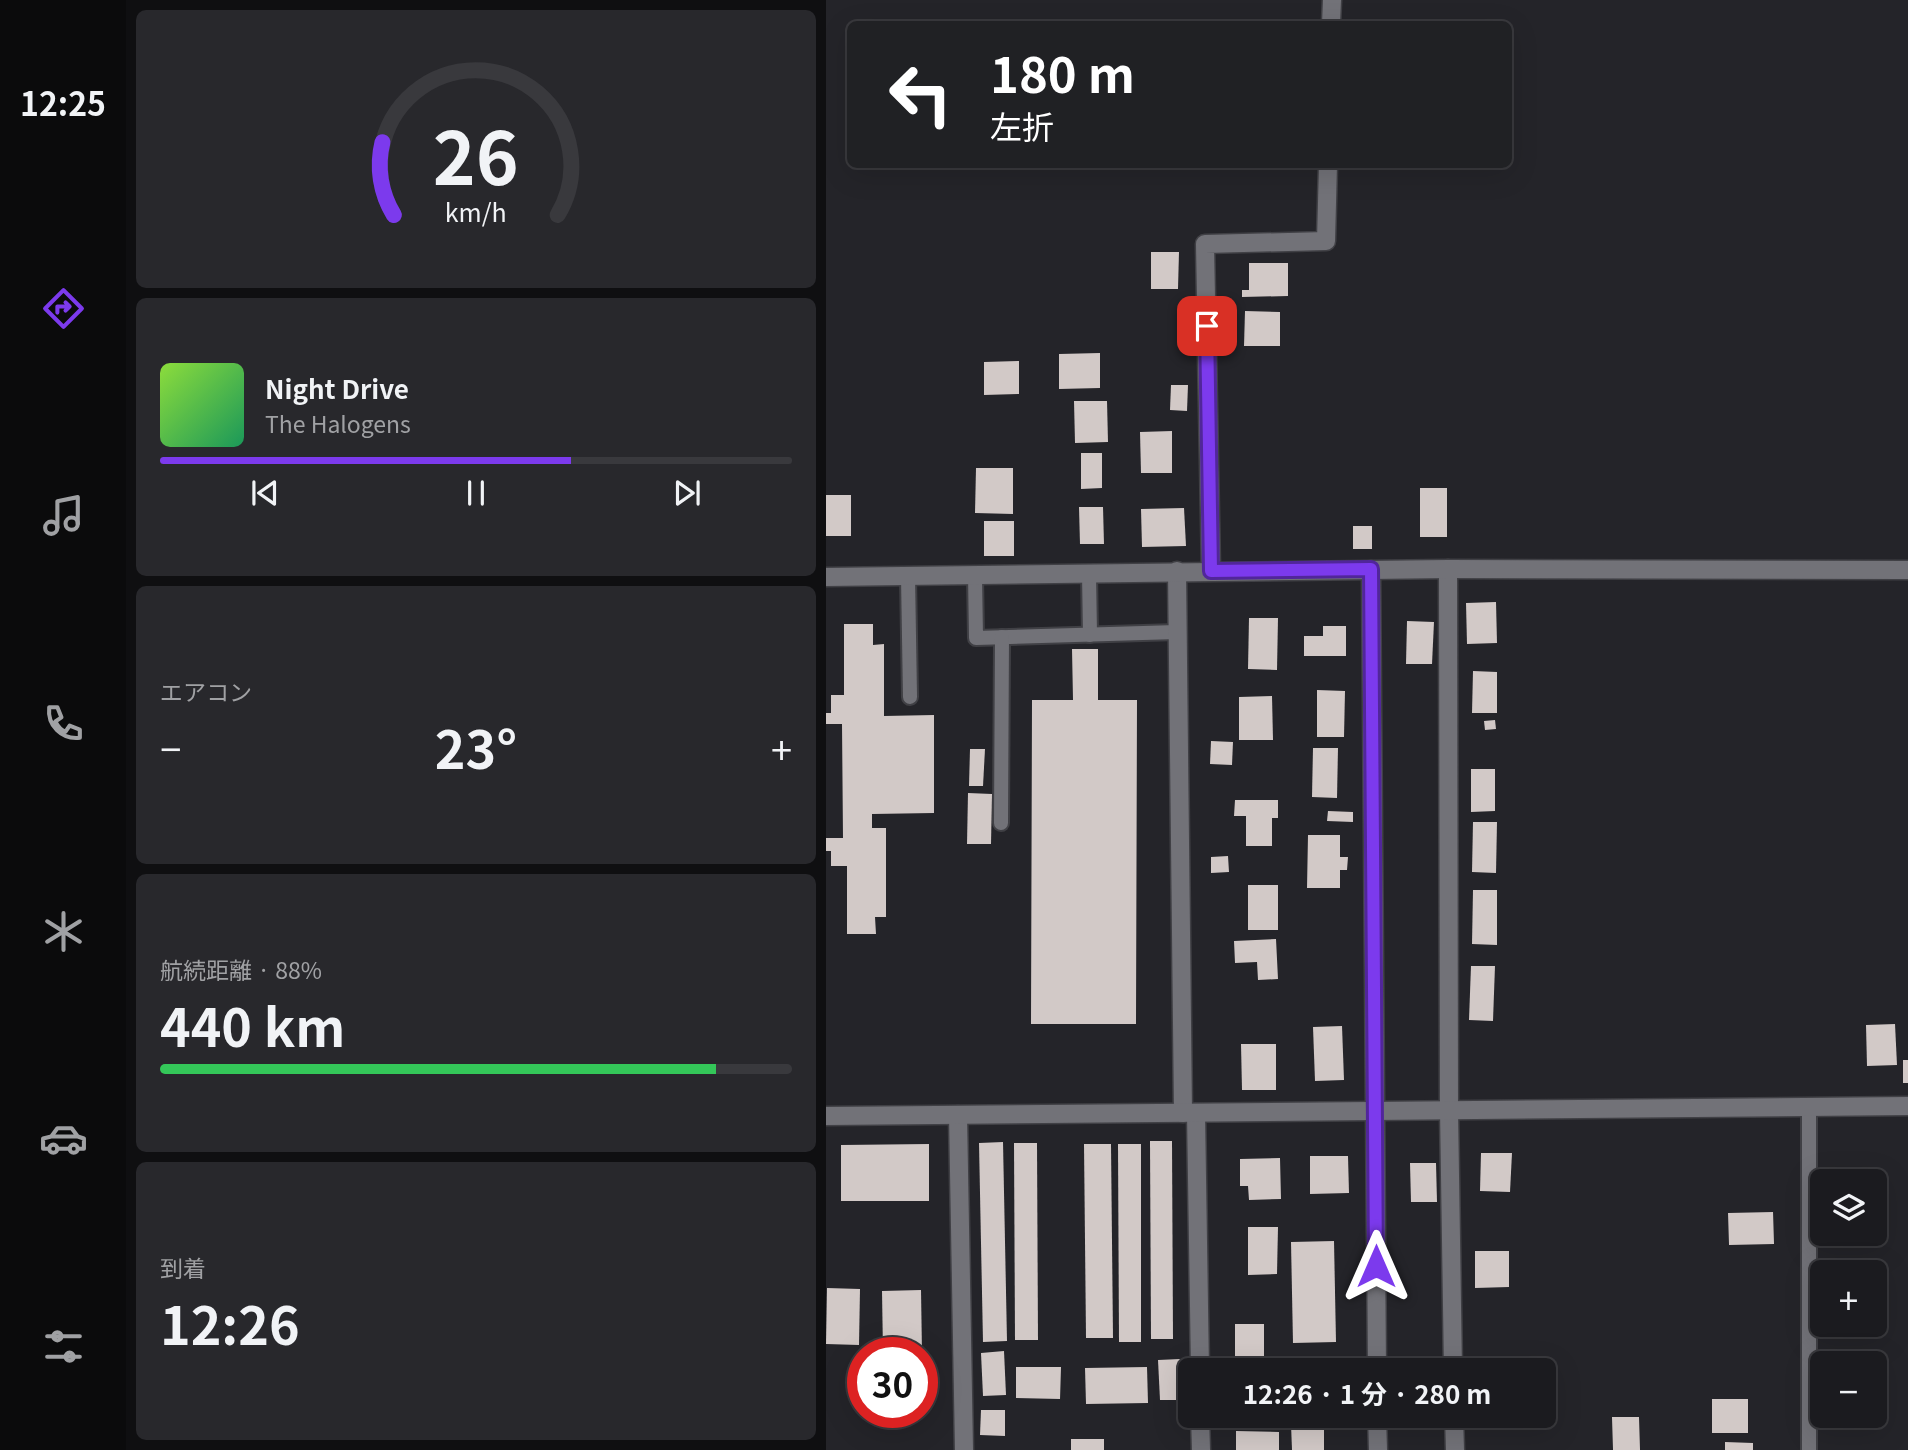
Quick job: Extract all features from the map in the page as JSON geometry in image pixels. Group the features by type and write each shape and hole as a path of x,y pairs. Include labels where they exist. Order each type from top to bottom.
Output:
{"street":[{"path":"1331,21 1332,0"},
{"path":"1211,571 1205,244 1326,241 1328,168"},
{"path":"1371,569 1377,1358"},
{"path":"826,577 1371,569 1908,570"},
{"path":"1448,569 1449,1110 1453,1358"},
{"path":"1177,571 1189,1113 1199,1358"},
{"path":"826,1116 1908,1105"},
{"path":"958,1115 964,1450"},
{"path":"1200,1428 1201,1450"},
{"path":"1377,1428 1378,1450"},
{"path":"1454,1428 1455,1450"}],"lane":[{"path":"1089,573 1090,635"},
{"path":"975,575 976,638 1177,632"},
{"path":"908,576 909,697"},
{"path":"1002,637 1002,823"},
{"path":"1809,1107 1809,1450"}],"building":[{"path":"1151,252 1179,252 1178,289 1151,289"},
{"path":"1249,263 1288,263 1288,296 1242,297 1242,290 1249,290"},
{"path":"1245,311 1280,312 1280,346 1244,346"},
{"path":"1100,353 1100,388 1059,389 1059,354"},
{"path":"1019,361 1019,394 984,395 984,362"},
{"path":"1171,385 1188,385 1187,411 1170,410"},
{"path":"1074,401 1107,401 1108,442 1075,443"},
{"path":"1172,431 1172,473 1141,473 1140,432"},
{"path":"1081,453 1102,453 1102,488 1081,489"},
{"path":"976,468 1013,468 1013,514 975,513"},
{"path":"1420,488 1447,488 1447,537 1420,537"},
{"path":"826,495 851,495 851,536 826,536"},
{"path":"1079,507 1103,507 1104,544 1080,544"},
{"path":"1184,508 1186,546 1142,547 1141,509"},
{"path":"984,521 1014,521 1014,556 984,556"},
{"path":"1353,526 1372,526 1372,549 1353,549"},
{"path":"1496,602 1497,643 1467,644 1466,603"},
{"path":"1249,618 1278,618 1277,670 1248,669"},
{"path":"1407,621 1434,622 1432,664 1406,664"},
{"path":"844,624 873,624 873,645 884,644 884,716 934,715 934,813 872,814 872,828 886,828 886,917 875,917 876,934 847,934 847,866 831,866 831,851 826,851 826,838 843,838 842,724 826,724 826,713 831,713 831,695 844,695"},
{"path":"1323,626 1346,626 1346,656 1304,656 1304,636 1323,636"},
{"path":"1072,649 1098,649 1098,700 1137,700 1136,1024 1031,1024 1032,700 1073,700"},
{"path":"1473,671 1497,672 1497,713 1472,713"},
{"path":"1317,690 1345,691 1344,737 1317,737"},
{"path":"1272,696 1273,740 1239,740 1239,697"},
{"path":"1495,720 1496,729 1485,730 1484,721"},
{"path":"1211,741 1233,742 1232,765 1210,764"},
{"path":"1313,748 1338,748 1337,798 1312,797"},
{"path":"970,749 985,749 983,786 969,786"},
{"path":"1471,769 1495,769 1495,811 1471,812"},
{"path":"968,793 992,794 991,844 967,844"},
{"path":"1235,800 1278,800 1278,818 1272,818 1272,846 1246,846 1246,816 1234,816"},
{"path":"1328,811 1353,812 1353,822 1327,821"},
{"path":"1473,822 1497,822 1496,873 1472,872"},
{"path":"1308,835 1340,835 1340,857 1348,857 1347,870 1340,870 1340,888 1307,888"},
{"path":"1228,856 1229,872 1211,873 1211,857"},
{"path":"1248,885 1278,885 1278,930 1248,930"},
{"path":"1473,890 1497,890 1497,945 1472,944"},
{"path":"1276,939 1278,979 1258,980 1257,962 1235,963 1234,941"},
{"path":"1471,966 1495,966 1493,1021 1469,1020"},
{"path":"1895,1024 1897,1065 1867,1066 1866,1025"},
{"path":"1342,1026 1344,1080 1315,1081 1313,1027"},
{"path":"1241,1044 1276,1044 1276,1090 1242,1090"},
{"path":"1903,1060 1908,1060 1908,1083 1903,1083"},
{"path":"1150,1141 1172,1141 1173,1339 1151,1339"},
{"path":"1003,1142 1007,1341 983,1342 979,1143"},
{"path":"1014,1143 1037,1143 1038,1340 1015,1340"},
{"path":"929,1144 929,1201 841,1201 841,1145"},
{"path":"1084,1144 1111,1144 1113,1338 1086,1338"},
{"path":"1118,1144 1141,1144 1141,1342 1119,1342"},
{"path":"1481,1153 1512,1153 1510,1192 1480,1191"},
{"path":"1310,1156 1348,1156 1349,1193 1310,1194"},
{"path":"1280,1158 1281,1199 1249,1200 1248,1186 1240,1186 1240,1159"},
{"path":"1410,1163 1436,1163 1437,1202 1411,1202"},
{"path":"1773,1212 1774,1244 1729,1245 1728,1213"},
{"path":"1248,1227 1278,1227 1277,1274 1248,1275"},
{"path":"1334,1241 1336,1342 1293,1343 1291,1242"},
{"path":"1475,1251 1509,1251 1509,1287 1475,1288"},
{"path":"827,1288 860,1289 859,1337 847,1337 847,1345 826,1344"},
{"path":"921,1290 922,1337 883,1337 882,1291"},
{"path":"1235,1324 1264,1324 1264,1358 1235,1358"},
{"path":"1004,1351 1006,1395 983,1396 981,1353"},
{"path":"1178,1359 1178,1400 1160,1400 1158,1360"},
{"path":"1016,1367 1061,1367 1060,1399 1016,1398"},
{"path":"1147,1367 1148,1403 1086,1404 1085,1368"},
{"path":"1712,1399 1748,1399 1748,1433 1712,1433"},
{"path":"981,1410 1005,1410 1005,1436 980,1435"},
{"path":"1612,1417 1639,1417 1640,1450 1613,1450"},
{"path":"1291,1428 1324,1428 1324,1450 1292,1450"},
{"path":"1236,1431 1279,1432 1279,1450 1236,1450"},
{"path":"1071,1439 1104,1439 1104,1450 1071,1450"},
{"path":"1725,1442 1753,1443 1753,1450 1725,1450"}],"route":[{"path":"1207,326 1211,571 1371,569 1376,1266"}]}
